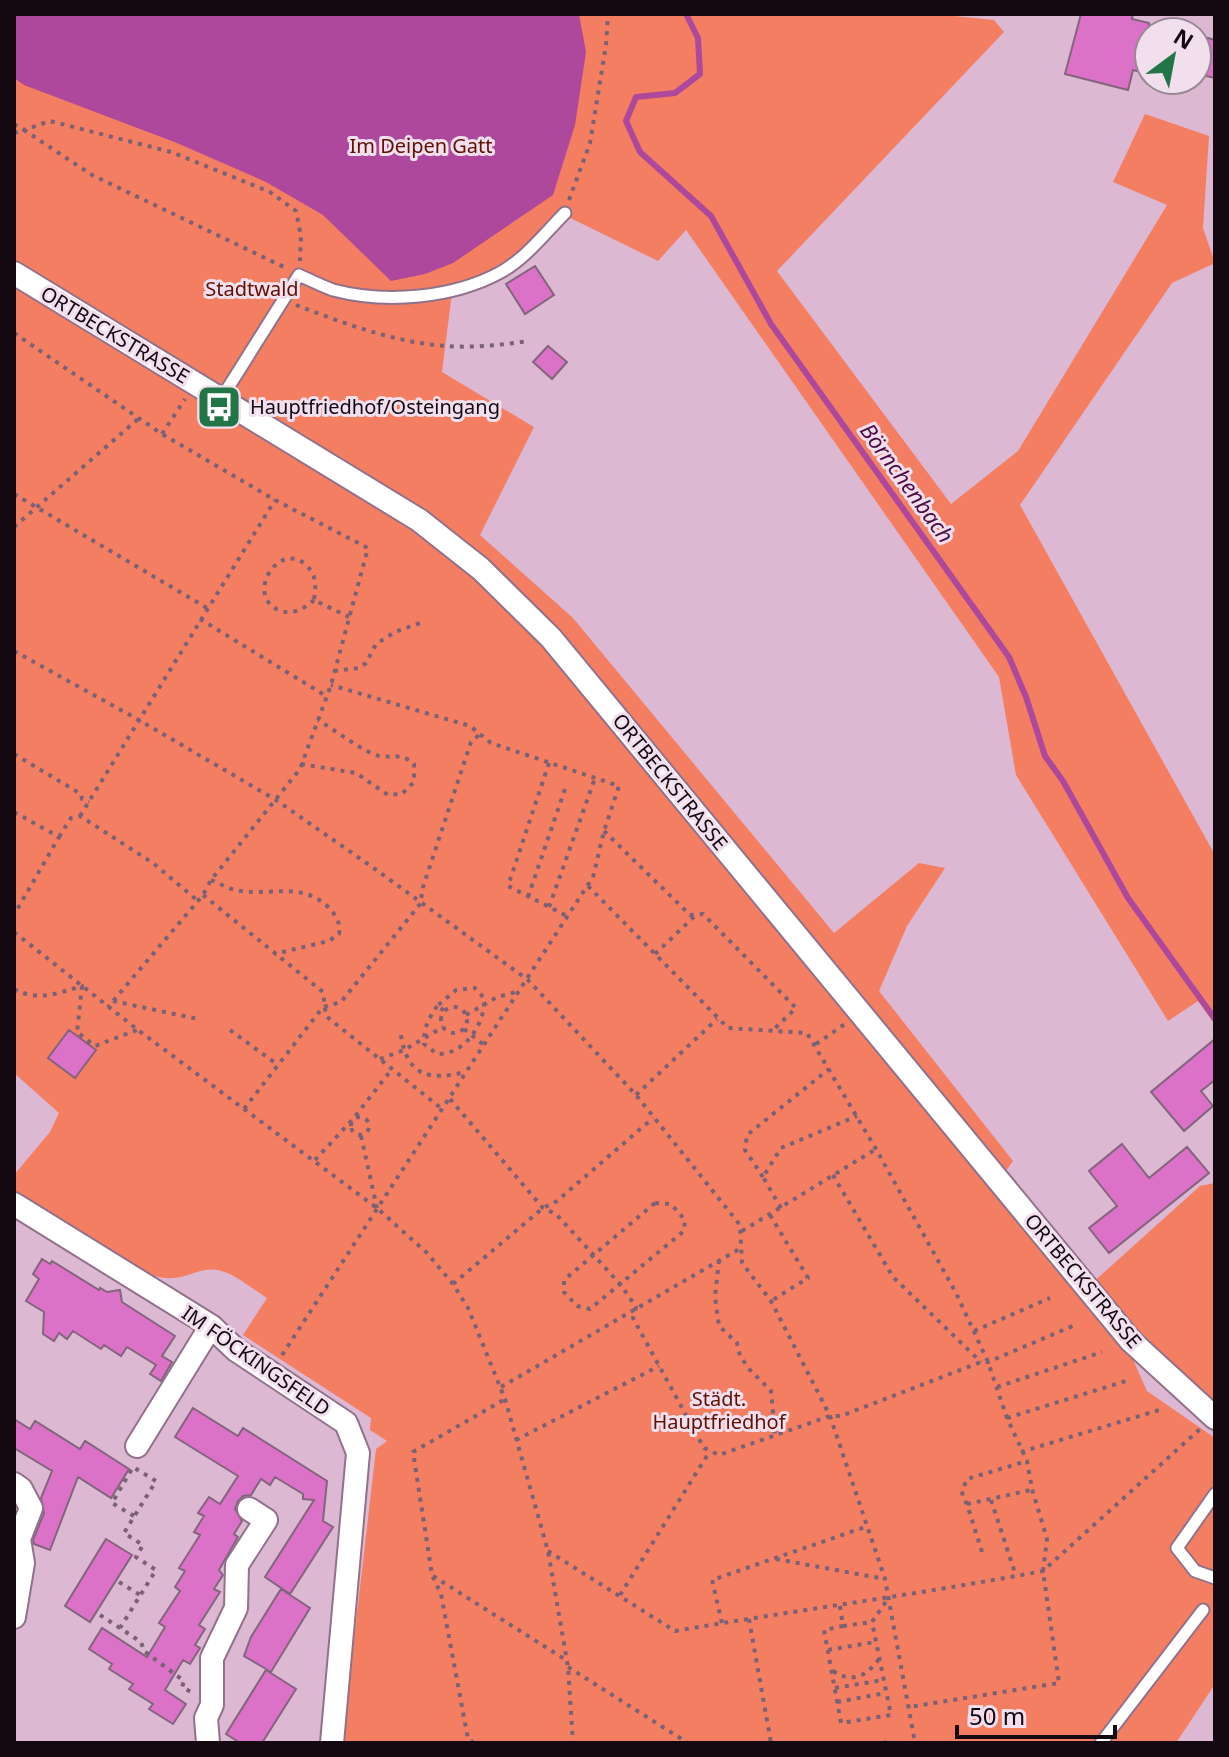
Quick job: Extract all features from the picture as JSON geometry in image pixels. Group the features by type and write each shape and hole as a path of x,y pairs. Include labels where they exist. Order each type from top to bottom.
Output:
{"street":[{"name":"ORTBECKSTRASSE","path":"14,273 419,520 481,569 551,638 1131,1341 1214,1417"},
{"name":"IM FÖCKINGSFELD","path":"14,1204 211,1326 236,1350 346,1423 358,1453 332,1743"},
{"path":"137,1446 211,1326"},
{"path":"14,1484 21,1489 31,1508 19,1539 23,1563 14,1617"},
{"path":"208,1743 206,1718 212,1705 212,1658 236,1608 237,1565 266,1520 249,1509"}],"lane":[{"path":"221,399 299,275 333,289 379,296 427,295 469,286 503,271 565,213"},
{"path":"1215,1494 1177,1548 1195,1571 1215,1578"},
{"path":"1101,1743 1203,1610"}],"path":[{"path":"565,213 590,143 608,14"},
{"path":"14,124 24,130 92,175 299,275 301,236 296,211 270,192 171,152 111,135 50,121 24,130 14,133"},
{"path":"283,300 401,338 447,346 528,341"},
{"path":"14,333 162,434 275,500 368,548 331,685 301,764 211,880 203,895 108,1007"},
{"path":"162,434 195,384"},
{"path":"14,527 138,419"},
{"path":"14,494 207,608"},
{"path":"14,915 59,837 71,818 80,816 89,802 275,500"},
{"path":"288,557 299,559 313,571 316,584 314,600 295,612 282,612 269,604 263,592 264,584 281,560 288,557"},
{"path":"314,600 349,617"},
{"path":"200,619 326,696"},
{"path":"334,671 359,668 366,663 376,644 395,632 420,623"},
{"path":"14,651 276,800 421,903 528,980 636,1095 740,1225 742,1263 771,1301 830,1416 885,1579 915,1743"},
{"path":"270,1374 588,886 619,786 491,743 470,726 331,685"},
{"path":"301,764 356,773 388,795 402,794 414,782 414,764 409,759 390,754 377,756 318,720"},
{"path":"244,1109 323,1007 341,1002 421,903 422,890 471,742 480,734"},
{"path":"14,754 81,794 82,799 89,802"},
{"path":"549,763 508,886 567,916"},
{"path":"549,907 595,778"},
{"path":"528,897 565,789"},
{"path":"14,812 59,837"},
{"path":"80,816 153,863 198,901"},
{"path":"604,831 690,915 703,914 796,1008 774,1029"},
{"path":"211,880 236,890 270,893 301,891 322,901 338,919 340,927 336,938 274,954"},
{"path":"588,886 728,1028 807,1033 956,1293 988,1362 1007,1418 1027,1461 1047,1539 1043,1571 1059,1683 909,1707"},
{"path":"203,895 323,992 326,1016 442,1109"},
{"path":"655,954 697,914"},
{"path":"14,932 138,1030 377,1208 427,1253 453,1284 468,1308 505,1399 548,1551 568,1667 573,1743"},
{"path":"14,989 34,996 48,996 82,986"},
{"path":"82,986 77,1032 95,1046 138,1030"},
{"path":"468,987 482,993 485,1005 472,1035 457,1050 444,1054 430,1050 424,1044 427,1021 437,1006 450,993 468,987"},
{"path":"466,1015 510,992 520,991"},
{"path":"113,1001 198,1019"},
{"path":"437,1006 445,1011 459,1008 468,1020 464,1029 451,1033 443,1027 441,1017 445,1011"},
{"path":"815,1044 859,1013"},
{"path":"636,1095 717,1019"},
{"path":"380,1059 404,1050 443,1027"},
{"path":"464,1029 484,1045"},
{"path":"230,1030 278,1065"},
{"path":"401,1035 411,1065 427,1075 442,1077 467,1072"},
{"path":"315,1160 353,1119 392,1069"},
{"path":"781,1208 745,1150 747,1135 829,1069"},
{"path":"450,1099 543,1208 556,1214 621,1285 636,1307 633,1318 704,1448 719,1455 830,1416 841,1416 981,1362 988,1362 1075,1325"},
{"path":"763,1177 781,1148 857,1116"},
{"path":"353,1119 359,1117 368,1123 366,1134 361,1136"},
{"path":"453,1284 543,1208 557,1201 654,1117"},
{"path":"353,1119 351,1130 361,1136 377,1208"},
{"path":"741,1232 876,1149"},
{"path":"833,1175 893,1277 981,1362"},
{"path":"655,1203 671,1204 685,1220 684,1231 590,1309 577,1306 564,1292 564,1280 593,1255 655,1203"},
{"path":"770,1215 808,1278 771,1301"},
{"path":"500,1387 741,1248"},
{"path":"719,1259 715,1297 719,1326 724,1333 733,1337 745,1363 771,1391 775,1435"},
{"path":"974,1331 1050,1298"},
{"path":"997,1387 1102,1352"},
{"path":"516,1440 659,1366"},
{"path":"1007,1418 1129,1380"},
{"path":"474,1743 468,1739 441,1594 432,1575 413,1452 505,1399"},
{"path":"1021,1452 1159,1410"},
{"path":"548,1551 675,1631 888,1599 1043,1571 1214,1417"},
{"path":"620,1595 710,1451"},
{"path":"982,1552 962,1491 967,1479 1027,1461"},
{"path":"120,1628 156,1570 136,1557 143,1545 124,1533 156,1481 133,1467 112,1503 134,1516"},
{"path":"967,1504 1032,1489"},
{"path":"991,1500 1016,1576"},
{"path":"722,1623 712,1580 868,1526"},
{"path":"773,1559 885,1579"},
{"path":"432,1575 566,1660"},
{"path":"119,1582 140,1595"},
{"path":"872,1622 824,1630 841,1723 891,1715 872,1622 888,1599"},
{"path":"840,1606 843,1626"},
{"path":"100,1615 141,1642 144,1651 184,1681 182,1687 212,1705"},
{"path":"749,1619 771,1743"},
{"path":"828,1650 875,1642"},
{"path":"831,1670 854,1678 866,1674 879,1659"},
{"path":"568,1667 688,1743"},
{"path":"835,1688 883,1680"},
{"path":"837,1702 886,1693"},
{"path":"883,1743 893,1741"}],"green space":[{"name":"Städt. Hauptfriedhof","path":"14,14 934,14 994,20 1004,32 777,271 951,504 1018,451 1167,205 1113,182 1145,114 1209,136 1203,228 1215,263 1172,283 1020,505 1215,855 1215,1025 1198,1001 1168,1021 1016,775 999,677 686,230 658,261 558,212 511,256 484,273 453,285 442,372 534,427 480,535 573,618 834,933 919,863 945,868 907,926 879,991 1013,1161 1003,1175 1126,1344 1147,1391 1215,1438 1215,1684 1176,1743 342,1743 376,1449 387,1441 370,1430 371,1418 243,1335 267,1298 230,1274 211,1269 174,1278 146,1273 14,1191 14,1175 50,1132 59,1113 14,1073"},
{"path":"1215,1183 1215,1418 1090,1285 1200,1186"}],"shaded area":[{"name":"Im Deipen Gatt","path":"14,14 579,14 586,52 575,125 553,195 453,263 425,274 391,281 323,215 266,182 177,143 24,85 14,78"}],"building":[{"path":"1081,14 1133,14 1133,70 1128,90 1065,74"},
{"path":"1213,39 1215,40 1213,78"},
{"path":"535,266 554,295 525,314 506,284"},
{"path":"548,346 567,362 552,379 533,362"},
{"path":"69,1030 96,1050 75,1078 48,1058"},
{"path":"1215,1039 1215,1080 1201,1091 1213,1106 1184,1131 1151,1092"},
{"path":"1122,1144 1149,1178 1187,1147 1209,1173 1109,1253 1089,1228 1117,1206 1089,1171"},
{"path":"42,1259 50,1264 52,1261 99,1290 120,1290 122,1302 175,1336 162,1356 172,1362 161,1381 150,1374 156,1365 127,1347 121,1356 104,1345 101,1349 73,1331 67,1339 59,1333 54,1341 43,1334 44,1312 26,1301 39,1279 33,1274"},
{"path":"193,1408 238,1436 243,1428 327,1481 323,1521 333,1527 290,1594 265,1577 314,1500 303,1499 303,1494 275,1477 270,1485 261,1479 251,1495 243,1496 238,1501 235,1509 242,1521 234,1534 238,1537 219,1570 223,1575 214,1589 220,1592 199,1625 205,1629 195,1645 200,1648 190,1664 183,1660 165,1690 186,1704 173,1724 149,1709 153,1704 129,1689 133,1684 109,1669 112,1664 89,1649 102,1628 147,1657 165,1627 159,1623 180,1591 175,1587 185,1571 179,1568 200,1535 194,1532 204,1516 198,1513 209,1497 220,1504 238,1476 175,1437"},
{"path":"14,1419 30,1429 35,1421 80,1449 85,1441 129,1469 111,1498 78,1477 50,1550 34,1544 33,1540 44,1513 41,1498 52,1471 14,1448"},
{"path":"106,1539 132,1555 90,1622 65,1606"},
{"path":"281,1589 310,1608 271,1672 244,1656 251,1637"},
{"path":"266,1670 296,1689 262,1743 240,1743 226,1734"}],"waterway":[{"name":"Börnchenbach","path":"686,14 698,38 700,74 675,93 636,97 626,121 640,152 711,216 771,324 1009,657 1045,756 1063,781 1128,898 1215,1019"}],"place":[{"name":"Hauptfriedhof/Osteingang","path":"219,407"}],"park label":[{"name":"Stadtwald","path":"252,289"}]}
